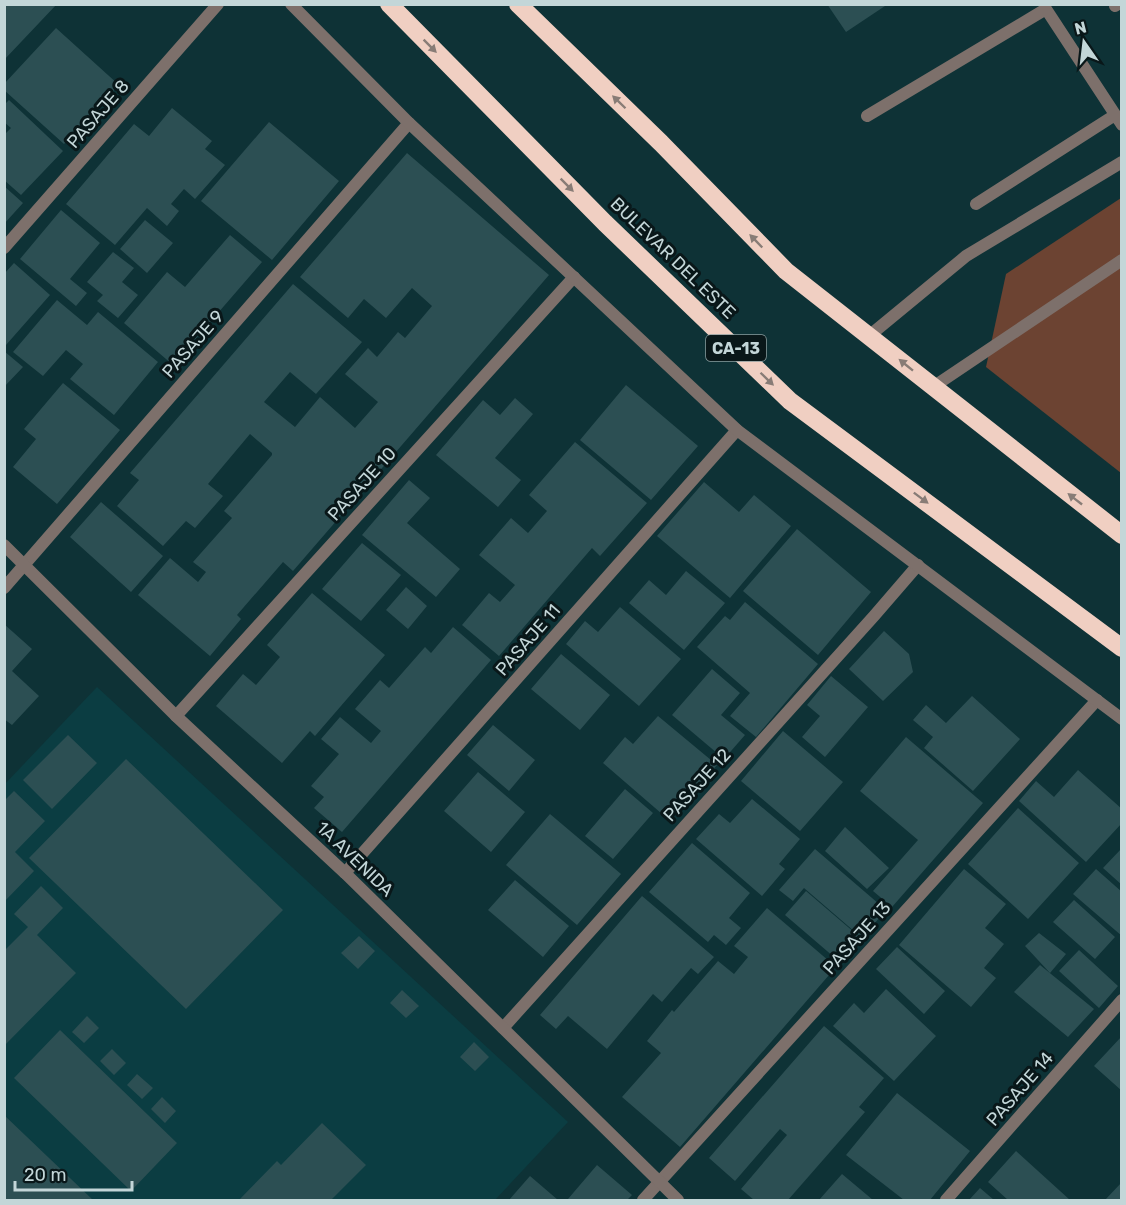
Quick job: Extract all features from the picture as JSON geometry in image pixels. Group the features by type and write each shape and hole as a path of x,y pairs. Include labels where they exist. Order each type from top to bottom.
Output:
{"highway":[{"name":"BULEVAR DEL ESTE","path":"389,4 605,223 790,401 1122,648"},
{"path":"518,4 661,143 786,271 1122,535"}],"street":[{"name":"PASAJE 8","path":"4,248 218,4"},
{"path":"291,4 409,123 737,430 1122,719"},
{"path":"867,116 1046,9 1118,120 976,204"},
{"name":"PASAJE 9","path":"4,588 409,123"},
{"path":"869,336 966,256 1122,162"},
{"path":"933,387 1122,260"},
{"name":"PASAJE 10","path":"176,716 574,277"},
{"name":"PASAJE 11","path":"345,873 737,430"},
{"name":"1A AVENIDA","path":"4,545 176,716 345,873 678,1200"},
{"name":"PASAJE 12","path":"503,1028 918,565"},
{"name":"PASAJE 13","path":"643,1200 1097,700"},
{"name":"PASAJE 14","path":"946,1200 1122,1000"}],"shaded area":[{"path":"1121,198 1121,473 986,367 1006,274"},
{"path":"97,687 568,1122 495,1200 5,1200 4,785"}],"building":[{"path":"4,4 57,4 4,60"},
{"path":"827,4 888,4 846,32"},
{"path":"56,28 119,85 64,144 4,90 4,84"},
{"path":"9,100 63,151 21,195 4,180 4,135 11,128 4,122 4,105"},
{"path":"172,108 212,141 205,149 225,165 195,199 184,189 171,204 179,211 167,226 147,208 115,245 66,204 134,124 149,136"},
{"path":"269,122 339,181 272,260 201,201"},
{"path":"407,153 549,275 293,571 283,562 237,615 241,619 210,656 138,595 170,558 198,582 206,572 193,562 232,518 224,511 272,453 250,434 208,484 223,496 195,528 186,521 163,546 117,506 139,480 130,473 293,284 362,342 316,394 290,372 264,402 295,427 320,397 355,428 378,402 345,374 368,348 377,357 398,332 405,338 432,306 412,288 386,318 364,299 348,318 300,277"},
{"path":"4,186 23,203 4,224"},
{"path":"61,210 100,243 70,279 87,293 76,306 20,259"},
{"path":"145,220 173,243 147,273 120,249"},
{"path":"230,235 262,262 173,365 124,323 167,272 185,287"},
{"path":"113,252 134,268 122,282 138,295 118,318 97,301 103,295 87,282"},
{"path":"14,263 50,295 6,345 4,344 4,274"},
{"path":"57,300 87,325 98,312 158,362 114,415 70,379 83,364 66,350 43,376 13,352"},
{"path":"4,351 23,367 4,387"},
{"path":"63,383 120,430 57,504 13,467 36,439 24,429"},
{"path":"626,385 698,446 651,500 580,440"},
{"path":"515,398 533,414 495,458 521,480 498,507 436,455 483,400 500,415"},
{"path":"575,442 647,503 600,556 592,548 499,656 462,625 489,593 500,602 515,585 479,555 511,518 528,533 547,511 529,495"},
{"path":"409,480 430,498 407,523 460,569 436,597 362,535"},
{"path":"704,482 739,512 754,495 791,526 730,598 657,536"},
{"path":"101,502 163,556 131,592 70,537"},
{"path":"797,529 871,592 818,655 743,591"},
{"path":"362,543 401,575 361,621 322,589"},
{"path":"686,571 725,603 684,650 629,603 649,580 666,595"},
{"path":"406,587 427,606 408,629 386,610"},
{"path":"312,593 385,655 315,736 310,731 282,763 216,706 243,674 256,685 280,657 267,645"},
{"path":"745,602 818,664 756,737 730,716 750,693 697,647 725,616 730,620"},
{"path":"620,607 681,659 639,706 566,644 585,621 598,632"},
{"path":"4,624 32,649 12,671 39,696 12,725 4,719"},
{"path":"453,627 491,660 342,832 314,808 324,797 311,786 339,754 321,739 340,717 371,743 381,731 355,709 380,680 389,688 425,647 431,653"},
{"path":"884,631 909,654 913,672 883,701 849,669"},
{"path":"561,654 610,695 580,730 531,689"},
{"path":"712,669 740,693 721,715 745,735 724,759 672,715"},
{"path":"831,676 868,707 825,757 802,737 820,716 807,705"},
{"path":"972,696 1020,739 973,791 924,748 933,737 913,720 926,705 946,723"},
{"path":"658,716 717,765 669,820 603,763 625,737 633,744"},
{"path":"493,725 535,760 509,791 467,755"},
{"path":"783,731 843,782 800,831 741,781"},
{"path":"68,735 97,763 52,809 23,780"},
{"path":"906,737 983,803 892,907 873,891 918,840 860,791"},
{"path":"126,759 283,910 186,1009 29,858"},
{"path":"1078,770 1122,809 1122,823 1086,862 1019,801 1036,781 1054,797"},
{"path":"478,772 525,812 491,852 444,811"},
{"path":"625,789 653,813 613,859 585,836"},
{"path":"14,791 45,821 15,852 34,871 4,902 4,801"},
{"path":"752,799 800,839 779,864 785,869 762,896 696,839 719,814 730,823"},
{"path":"1018,808 1079,863 1028,919 968,864"},
{"path":"550,814 621,874 577,925 506,865"},
{"path":"845,827 889,868 867,889 825,851"},
{"path":"692,843 750,893 729,918 741,928 726,945 714,935 708,942 649,892"},
{"path":"1122,848 1122,885 1103,868"},
{"path":"815,849 886,910 862,938 804,888 793,901 779,890"},
{"path":"964,869 1006,904 985,928 1004,944 984,968 996,978 971,1007 899,945"},
{"path":"1096,869 1122,892 1122,936 1073,894"},
{"path":"515,880 569,926 543,957 488,910"},
{"path":"41,886 63,908 37,935 76,973 4,1046 4,951 28,927 14,914"},
{"path":"806,891 862,939 841,963 785,915"},
{"path":"642,896 714,957 698,974 691,968 662,1002 653,994 607,1049 568,1016 556,1029 540,1015"},
{"path":"1074,900 1115,937 1095,959 1053,922"},
{"path":"767,908 836,967 680,1147 622,1097 661,1053 647,1041 672,1010 674,1012 718,961 734,974 748,957 734,946"},
{"path":"1039,933 1066,954 1050,973 1025,946"},
{"path":"359,936 375,951 358,969 341,953"},
{"path":"897,947 945,991 924,1014 876,969"},
{"path":"1079,950 1118,986 1099,1008 1059,971"},
{"path":"1040,965 1094,1009 1068,1037 1014,992"},
{"path":"886,989 936,1036 894,1081 833,1026 854,1003 864,1013"},
{"path":"402,990 419,1006 406,1018 390,1003"},
{"path":"87,1016 99,1028 84,1043 72,1032"},
{"path":"824,1026 884,1078 859,1107 865,1112 788,1200 754,1200 741,1189 787,1135 780,1129 735,1181 709,1158"},
{"path":"60,1030 177,1143 131,1191 14,1078"},
{"path":"1122,1036 1122,1091 1094,1066"},
{"path":"474,1042 489,1057 475,1071 460,1057"},
{"path":"112,1049 126,1063 114,1075 100,1061"},
{"path":"137,1074 153,1088 142,1099 127,1085"},
{"path":"897,1093 970,1151 930,1200 904,1200 846,1155"},
{"path":"162,1097 176,1111 165,1123 151,1109"},
{"path":"4,1115 93,1200 4,1200"},
{"path":"322,1123 366,1165 331,1200 239,1200 277,1161 281,1165"},
{"path":"1016,1151 1070,1200 1008,1200 988,1182"},
{"path":"597,1165 632,1195 627,1200 568,1199"},
{"path":"842,1174 873,1200 819,1200"},
{"path":"530,1176 558,1200 509,1200"},
{"path":"1122,1182 1122,1200 1105,1200"},
{"path":"980,1188 994,1200 969,1200"}]}
